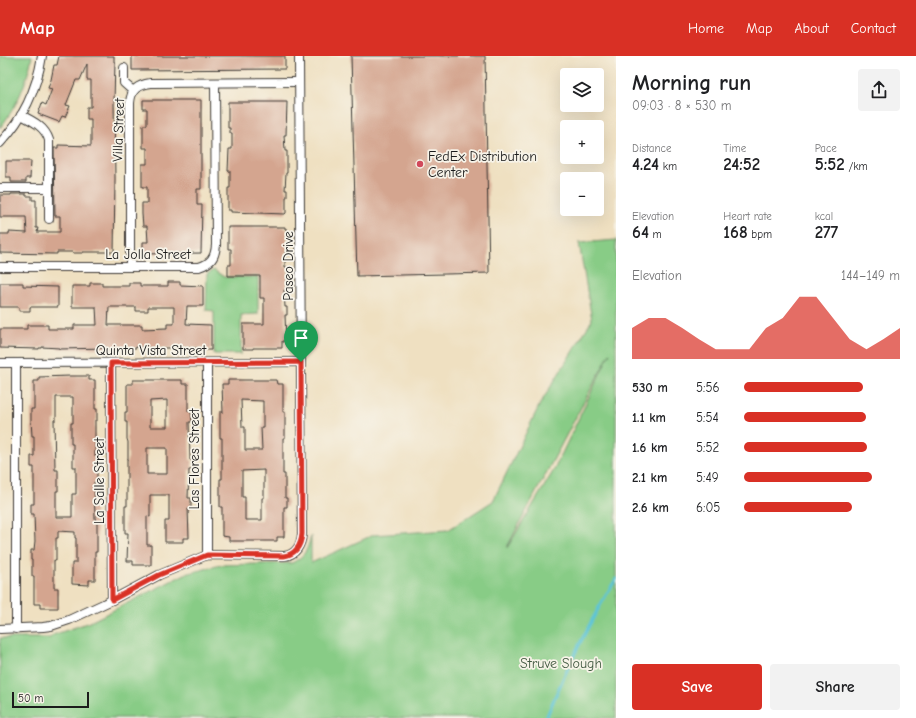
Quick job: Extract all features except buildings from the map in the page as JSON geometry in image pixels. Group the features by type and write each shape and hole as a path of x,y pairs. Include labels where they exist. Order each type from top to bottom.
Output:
{"street":[{"path":"0,143 21,115 29,100 39,73 42,56"},
{"name":"Paseo Drive","path":"207,555 284,556 292,554 298,548 302,540 299,56"},
{"path":"124,68 124,83 133,91"},
{"name":"Villa Street","path":"130,267 130,97 133,91 140,86 151,83 215,84 300,82"},
{"name":"La Jolla Street","path":"0,267 199,267 209,263 216,252 215,84"},
{"path":"21,115 40,126 44,130 49,140 49,219"},
{"path":"0,188 48,188"},
{"name":"Quinta Vista Street","path":"0,363 301,362"},
{"path":"16,363 16,629"},
{"name":"La Salle Street","path":"111,363 112,600"},
{"name":"Las Flores Street","path":"207,363 207,555"},
{"path":"0,629 43,627 60,624 112,600 159,575 207,555"}],"green space":[{"path":"0,56 32,56 27,76 16,103 0,128"},
{"name":"Struve Slough","path":"616,240 616,718 0,718 0,638 50,638 53,635 90,622 185,574 221,565 292,563 300,558 305,552 311,536 311,563 373,535 448,530 493,501 540,404 592,320 579,243","holes":["610,353 554,470 507,548"]},
{"path":"214,270 224,277 258,277 258,314 241,315 241,354 214,354 214,311 206,310 207,274"}],"waterway":[{"name":"Struve Slough","path":"546,718 578,647 616,579"}],"place":[{"name":"FedEx Distribution Center","path":"420,164"}],"route":[{"path":"301,362 302,540 295,552 288,556 202,556 159,575 112,600 111,363 301,362"}]}
